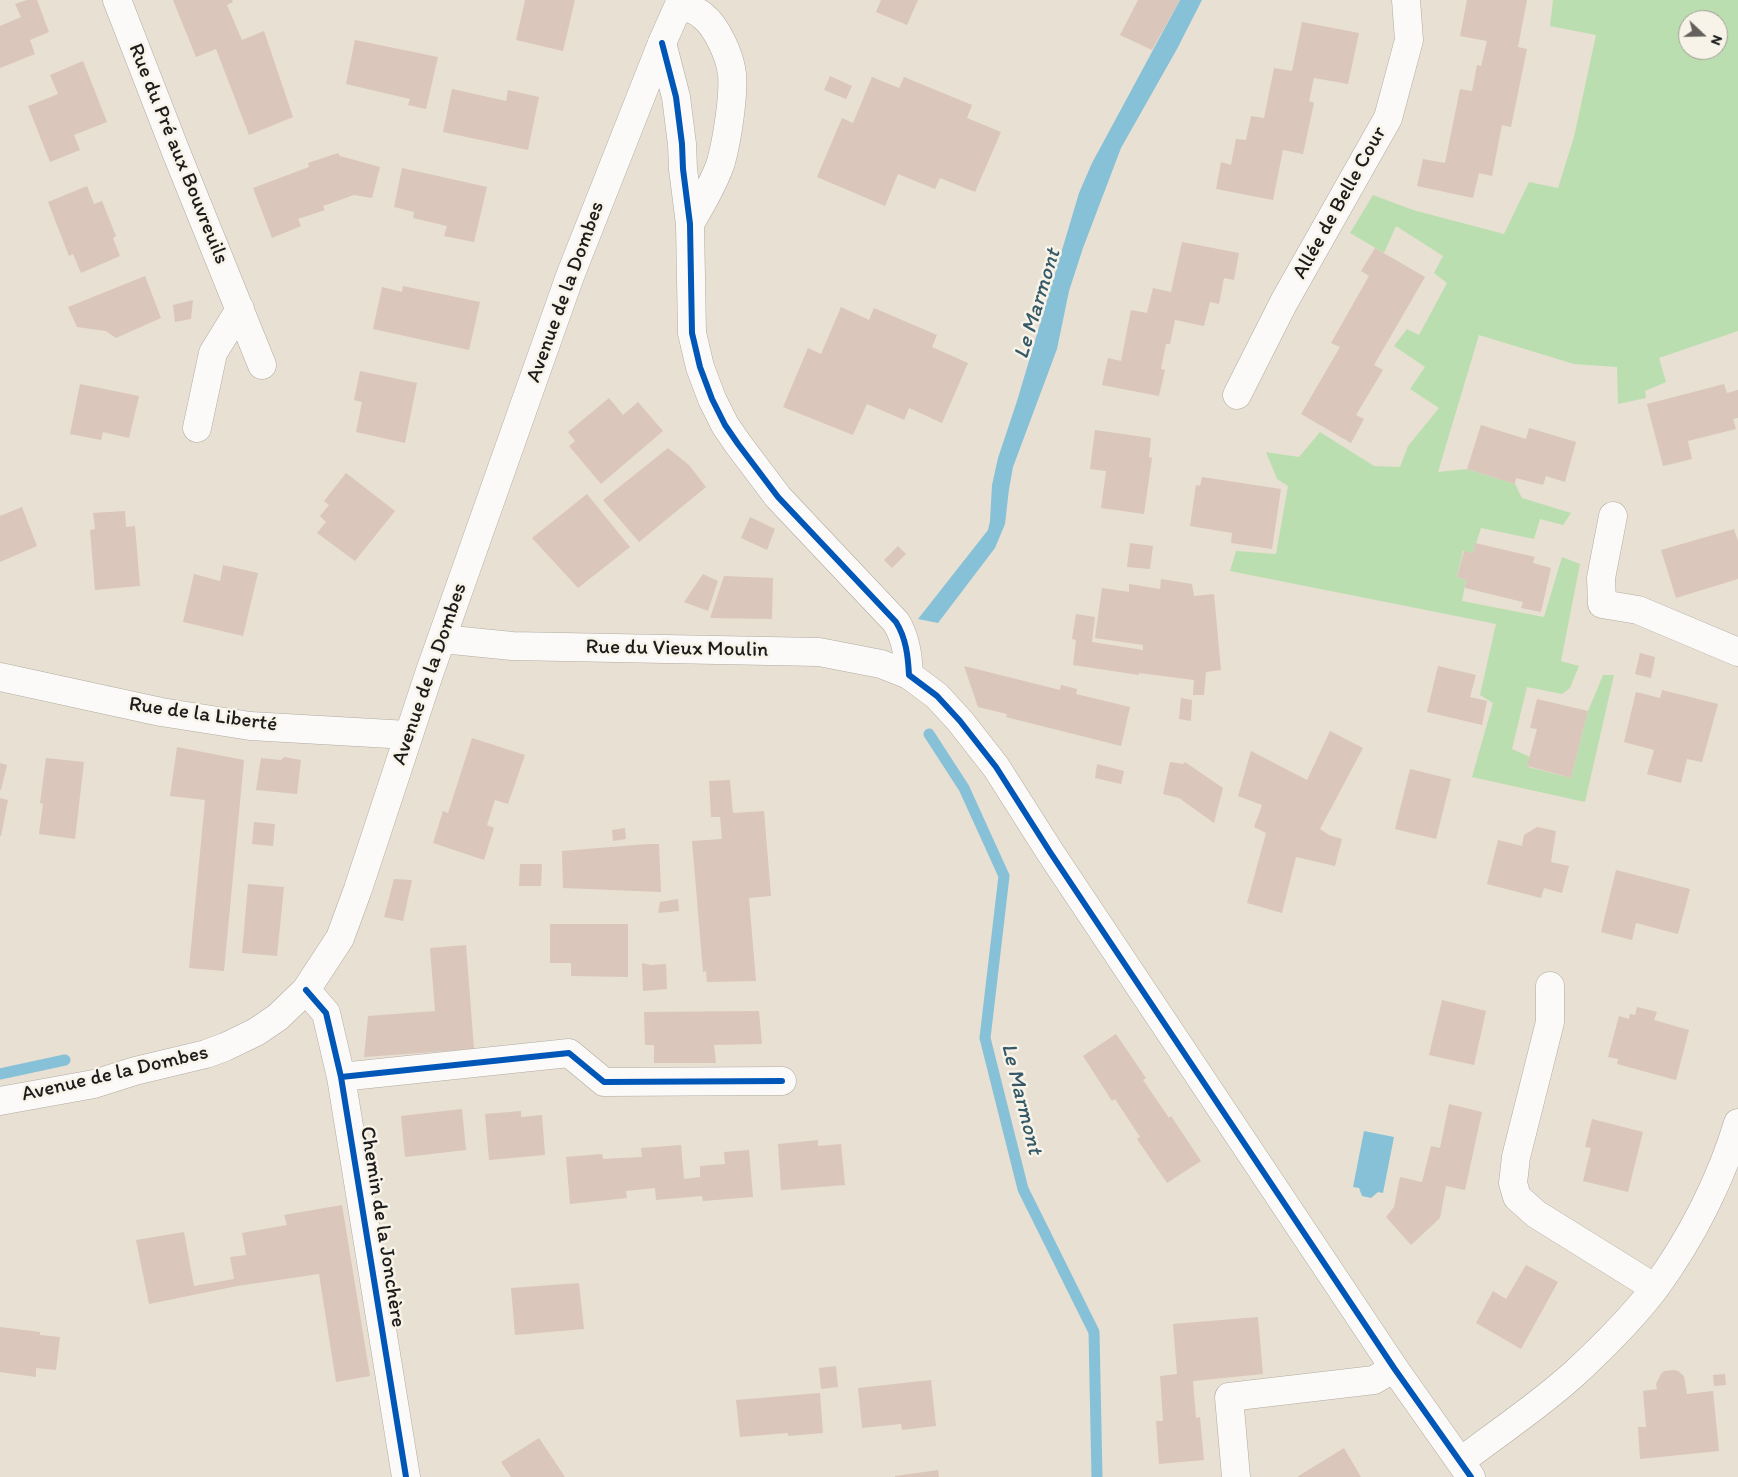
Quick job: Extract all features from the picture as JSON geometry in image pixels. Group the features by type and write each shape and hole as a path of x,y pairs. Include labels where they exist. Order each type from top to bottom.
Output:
{"street":[{"name":"Rue du Pré aux Bouvreuils","path":"117,0 262,365"},
{"name":"Allée de Belle Cour","path":"1236,395 1284,302 1388,118 1409,40 1406,0"},
{"path":"680,2 703,15 714,28 725,50 732,73 731,104 721,161 712,184 690,224"},
{"name":"Avenue de la Dombes","path":"0,1101 94,1084 135,1071 206,1054 225,1047 256,1032 278,1017 306,990 340,938 358,889 408,735 570,276 662,42 680,2"},
{"path":"662,42 676,97 682,144 682,169 690,224 692,334 700,367 712,399 725,425 778,497 896,622 900,628 908,654 909,675"},
{"path":"196,428 213,353 240,309"},
{"path":"1613,516 1601,578 1602,604 1638,610 1738,652"},
{"name":"Rue du Vieux Moulin","path":"442,639 512,646 819,652 881,664 909,675 937,696 960,721 996,767 1050,852 1394,1368 1466,1469"},
{"name":"Rue de la Liberté","path":"0,677 161,712 250,726 408,735"},
{"path":"1550,986 1550,1022 1516,1157 1513,1183 1517,1197 1536,1214 1655,1288"},
{"name":"Chemin de la Jonchère","path":"306,990 326,1013 341,1078 406,1477"},
{"path":"341,1078 569,1054 604,1082 782,1081"},
{"path":"1466,1469 1575,1373 1655,1288 1679,1252 1712,1192 1731,1148 1738,1123"},
{"path":"1236,1477 1229,1397 1374,1380 1394,1368"}],"green space":[{"path":"1553,0 1738,0 1738,331 1659,358 1666,382 1645,391 1646,398 1618,404 1617,367 1574,364 1479,335 1438,472 1467,469 1515,484 1522,498 1571,513 1563,525 1540,519 1534,539 1481,528 1473,553 1463,551 1457,577 1466,580 1462,601 1544,617 1562,557 1580,564 1561,661 1579,666 1570,688 1562,694 1527,687 1512,749 1530,757 1528,767 1571,778 1588,711 1603,675 1614,675 1585,802 1472,777 1493,703 1480,695 1496,624 1230,571 1236,551 1276,554 1288,486 1277,479 1266,452 1299,457 1320,432 1374,466 1400,467 1408,446 1439,408 1410,389 1425,367 1394,346 1407,329 1419,335 1447,283 1434,273 1443,256 1396,226 1384,253 1350,233 1373,195 1413,210 1504,234 1529,182 1558,188 1574,137 1596,35 1550,26"}],"water":[{"path":"1180,0 1202,0 1177,49 1121,148 1083,248 1069,291 1057,349 1013,467 1005,524 995,548 938,623 918,619 988,530 992,485 998,458 1017,401 1079,193 1092,163"},
{"path":"1364,1131 1394,1137 1383,1193 1378,1192 1371,1198 1362,1196 1359,1188 1353,1187"}],"building":[{"path":"27,0 37,0 49,32 30,40 35,54 0,68 0,26 21,17 15,4"},
{"path":"173,0 232,0 233,2 227,5 242,40 264,31 293,117 249,135 216,49 196,57"},
{"path":"525,0 575,0 563,51 516,40"},
{"path":"881,0 918,0 907,25 876,12"},
{"path":"1138,0 1180,0 1152,50 1120,35"},
{"path":"1467,0 1527,0 1518,47 1527,49 1511,127 1502,125 1492,176 1479,173 1473,198 1417,186 1423,159 1445,163 1460,89 1472,91 1477,65 1481,66 1487,41 1460,36"},
{"path":"1302,22 1359,33 1348,84 1314,78 1309,101 1314,103 1303,154 1283,150 1273,200 1216,189 1221,162 1231,165 1236,139 1246,140 1251,116 1264,118 1274,68 1292,71"},
{"path":"355,40 438,57 426,109 408,105 410,99 346,84"},
{"path":"83,61 107,122 74,135 80,150 50,162 28,106 58,94 50,75"},
{"path":"830,76 852,86 846,99 824,90"},
{"path":"872,77 899,88 904,77 972,105 967,118 1001,132 975,192 940,178 935,189 898,174 885,206 817,177 842,118 853,123"},
{"path":"452,89 506,101 508,90 539,97 528,150 443,132"},
{"path":"338,153 340,156 380,167 372,198 354,195 323,206 325,210 298,219 301,226 272,238 253,188 309,167 308,163"},
{"path":"402,168 487,187 474,242 444,236 447,226 413,218 414,212 394,207"},
{"path":"87,186 94,204 102,201 116,236 113,238 120,256 81,273 73,254 69,256 48,202"},
{"path":"1182,242 1239,253 1234,280 1224,278 1219,304 1210,302 1204,326 1175,320 1170,344 1166,344 1161,369 1165,370 1159,396 1102,385 1108,358 1121,361 1131,310 1147,313 1153,288 1171,292"},
{"path":"1375,248 1425,277 1374,365 1383,370 1356,415 1364,419 1351,443 1301,414 1340,347 1331,343 1369,276 1361,271"},
{"path":"145,276 161,318 116,338 106,331 77,327 68,307"},
{"path":"403,286 480,302 469,350 373,329 382,287 402,292"},
{"path":"193,300 191,319 175,322 173,305"},
{"path":"841,307 869,320 874,308 937,335 932,347 968,363 942,423 909,408 904,420 867,404 853,435 783,407 808,348 821,354"},
{"path":"360,371 417,383 405,443 356,432 362,402 354,400"},
{"path":"80,384 139,396 129,438 103,432 101,440 70,434"},
{"path":"1724,384 1727,393 1738,390 1738,418 1733,419 1736,429 1688,441 1692,459 1663,466 1647,404"},
{"path":"609,398 623,415 638,402 663,431 601,484 569,446 575,441 568,432"},
{"path":"1481,425 1526,439 1529,428 1576,442 1565,482 1546,476 1543,485 1516,478 1515,484 1467,469"},
{"path":"1095,430 1151,438 1149,457 1152,458 1144,514 1101,508 1106,471 1090,469"},
{"path":"668,448 689,465 706,487 639,542 603,500"},
{"path":"346,473 395,511 355,561 317,533 326,522 320,516 329,505 324,501"},
{"path":"1202,477 1281,489 1272,549 1231,543 1232,533 1190,526 1196,485 1200,486"},
{"path":"587,494 630,547 578,588 532,538"},
{"path":"22,507 37,546 0,562 0,516"},
{"path":"125,511 126,527 135,526 140,586 95,590 90,530 95,529 93,513"},
{"path":"750,517 775,529 767,550 741,538"},
{"path":"1734,529 1738,541 1738,579 1676,598 1661,550"},
{"path":"1130,543 1153,546 1150,569 1127,567"},
{"path":"1475,543 1535,557 1533,563 1551,568 1541,612 1521,608 1523,602 1465,588 1466,580 1457,577 1464,551 1473,553"},
{"path":"898,546 906,554 892,568 884,560"},
{"path":"223,565 258,573 243,636 183,622 194,574 220,581"},
{"path":"703,574 718,581 708,611 684,602"},
{"path":"724,576 773,578 772,619 710,618"},
{"path":"1161,579 1192,584 1194,596 1214,594 1221,670 1206,672 1204,695 1193,695 1194,680 1139,673 1139,675 1073,665 1076,640 1072,639 1076,614 1095,617 1092,642 1143,650 1143,645 1095,638 1102,588 1129,592 1129,584 1160,589"},
{"path":"1640,653 1655,657 1651,678 1635,674"},
{"path":"964,666 1060,690 1061,685 1077,689 1076,694 1130,707 1121,746 1006,717 1007,714 978,707"},
{"path":"1438,666 1476,675 1470,697 1487,701 1482,725 1427,712"},
{"path":"1662,690 1718,704 1702,762 1687,759 1681,783 1647,774 1654,750 1624,742 1636,692 1660,698"},
{"path":"1181,698 1192,700 1191,721 1179,719"},
{"path":"1537,699 1588,711 1571,778 1527,766 1537,729 1530,728"},
{"path":"1330,731 1363,748 1320,829 1329,835 1342,839 1335,866 1296,857 1282,913 1247,903 1266,833 1254,827 1262,805 1238,796 1251,751 1307,780"},
{"path":"472,738 525,755 508,804 495,800 487,825 494,828 484,860 433,843 443,811 448,813"},
{"path":"177,747 244,760 224,971 189,968 205,800 170,796"},
{"path":"284,757 301,760 297,794 256,790 261,758 281,760"},
{"path":"46,758 84,762 75,839 39,834 43,804 40,803"},
{"path":"1170,762 1183,764 1185,762 1223,788 1214,823 1179,798 1163,794"},
{"path":"0,763 7,765 1,790 0,790"},
{"path":"1097,764 1124,771 1121,784 1095,778"},
{"path":"1410,769 1451,779 1436,839 1395,829"},
{"path":"730,780 733,813 764,811 771,896 749,898 756,981 707,982 706,971 703,972 692,841 722,839 720,817 711,817 709,781"},
{"path":"0,798 8,800 1,836 0,836"},
{"path":"254,822 275,824 273,846 252,844"},
{"path":"1537,827 1556,831 1551,862 1569,866 1562,893 1544,888 1541,898 1487,884 1498,840 1522,846 1524,835"},
{"path":"625,828 626,839 613,841 612,830"},
{"path":"659,844 661,892 563,888 562,851"},
{"path":"520,864 542,864 541,886 519,886"},
{"path":"1616,870 1690,889 1678,934 1636,923 1632,940 1601,932"},
{"path":"394,879 412,880 403,921 384,917"},
{"path":"248,884 284,887 277,956 242,953"},
{"path":"678,899 679,911 658,913 660,902"},
{"path":"550,924 628,924 628,977 571,976 571,963 550,963"},
{"path":"466,945 474,1049 364,1057 368,1016 435,1011 430,948"},
{"path":"642,963 651,965 666,964 667,989 643,991"},
{"path":"1442,1000 1486,1011 1474,1065 1429,1055"},
{"path":"1637,1007 1657,1012 1654,1020 1689,1030 1676,1080 1617,1064 1618,1059 1608,1057 1619,1016 1629,1019 1630,1014 1635,1015"},
{"path":"759,1011 762,1044 714,1045 716,1063 654,1063 654,1045 645,1045 644,1012"},
{"path":"1116,1034 1146,1078 1143,1080 1169,1118 1171,1116 1201,1161 1167,1183 1137,1139 1140,1137 1115,1099 1112,1101 1083,1056"},
{"path":"1449,1104 1482,1112 1465,1190 1446,1186 1440,1218 1411,1245 1386,1217 1394,1207 1400,1177 1422,1182 1431,1146 1440,1148"},
{"path":"462,1109 466,1150 405,1157 401,1116"},
{"path":"521,1111 521,1117 542,1115 545,1155 489,1160 485,1114"},
{"path":"1592,1119 1643,1132 1628,1192 1583,1181 1591,1148 1585,1147"},
{"path":"818,1140 818,1146 841,1144 845,1185 781,1190 778,1144"},
{"path":"681,1145 684,1179 700,1177 700,1166 725,1164 724,1152 749,1150 753,1197 703,1201 702,1196 656,1200 655,1188 626,1191 627,1198 570,1204 566,1157 602,1154 603,1159 642,1157 641,1148"},
{"path":"342,1205 370,1376 336,1382 319,1274 237,1286 149,1304 136,1240 184,1232 194,1286 234,1279 230,1257 246,1255 242,1233 287,1225 284,1215"},
{"path":"1526,1265 1558,1282 1521,1349 1476,1323 1493,1291 1506,1299"},
{"path":"579,1283 584,1329 515,1335 511,1288"},
{"path":"1258,1317 1263,1374 1193,1381 1196,1418 1200,1417 1204,1460 1159,1464 1156,1421 1163,1421 1160,1376 1177,1374 1173,1324"},
{"path":"0,1327 40,1332 40,1335 60,1337 56,1370 36,1368 36,1377 0,1372"},
{"path":"836,1366 838,1387 821,1389 819,1368"},
{"path":"1674,1370 1684,1376 1687,1394 1713,1391 1719,1451 1640,1459 1638,1427 1646,1427 1643,1391 1657,1389 1656,1384 1661,1374 1664,1371"},
{"path":"1725,1374 1726,1385 1714,1386 1713,1375"},
{"path":"931,1380 936,1426 902,1430 901,1424 862,1428 858,1388"},
{"path":"820,1393 823,1433 788,1436 788,1433 740,1437 736,1400"},
{"path":"539,1438 565,1477 511,1477 501,1462"},
{"path":"1344,1448 1361,1477 1297,1477"},
{"path":"938,1470 939,1477 895,1477 895,1476"}],"waterway":[{"name":"Le Marmont","path":"929,734 964,788 1004,876 985,1038 1023,1189 1094,1332 1097,1477"},
{"path":"0,1074 65,1060"}],"cycle path":[{"path":"662,43 676,97 682,144 690,224 692,333 700,367 712,399 725,425 778,497 896,622 906,647 909,675 937,696 960,721 996,767 1050,852 1394,1368 1471,1477"},
{"path":"306,990 326,1013 341,1077 406,1477"},
{"path":"341,1077 569,1053 604,1082 782,1081"}]}
